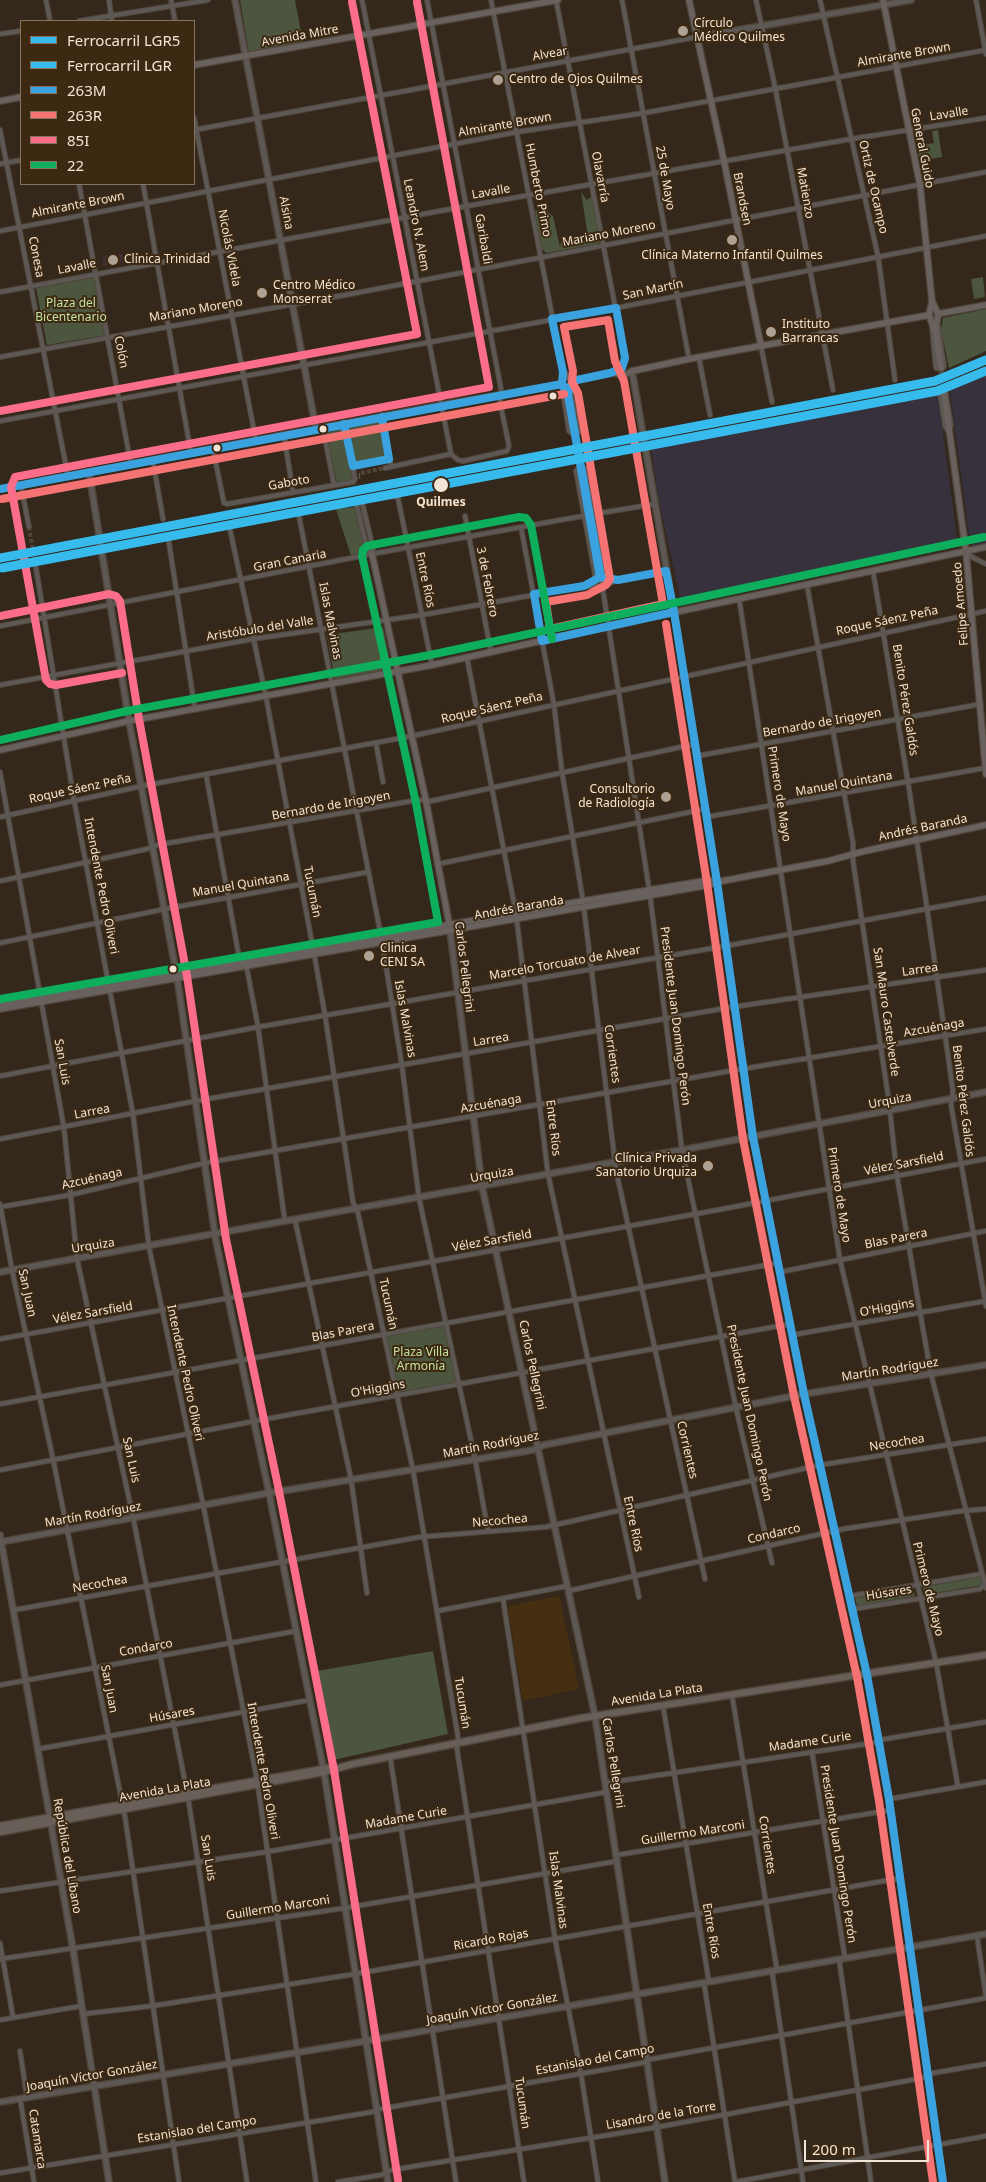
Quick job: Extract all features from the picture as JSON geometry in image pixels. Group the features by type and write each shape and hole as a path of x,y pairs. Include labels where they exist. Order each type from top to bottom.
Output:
{"main road":[{"name":"Avenida Mitre","path":"195,65 557,0"},
{"name":"Brandsen","path":"689,0 761,346"},
{"name":"General Guido","path":"883,2 920,185 932,301 929,316"},
{"path":"0,101 20,97"},
{"name":"General Guido","path":"932,301 938,314"},
{"path":"934,322 938,314 986,305"},
{"path":"610,373 627,374 632,371 689,359 929,316 934,322 941,368"},
{"path":"563,372 575,382 621,369 625,358"},
{"name":"Olavarría","path":"625,358 632,371"},
{"name":"Humberto Primo","path":"562,384 563,372"},
{"path":"568,397 575,382"},
{"path":"0,489 562,384 568,397"},
{"name":"Felipe Amoedo","path":"944,392 983,693 980,704 984,729 986,774"},
{"path":"0,750 129,721 397,673 739,598 986,548"},
{"name":"Carlos Pellegrini","path":"372,554 426,801 450,928"},
{"path":"674,612 717,882 753,1137 804,1394 867,1674 891,1810 943,2182"},
{"name":"Andrés Baranda","path":"0,1004 41,999 313,950 450,928 710,880 717,882 986,825"},
{"name":"Andrés Baranda","path":"0,1009 41,999"},
{"name":"Avenida La Plata","path":"0,1832 50,1820 257,1783 595,1716 986,1655"},
{"name":"Avenida La Plata","path":"0,1826 50,1820"}],"street":[{"path":"46,0 50,20"},
{"path":"109,0 112,19"},
{"path":"171,0 175,20"},
{"path":"96,20 112,19 208,0"},
{"name":"Alsina","path":"235,0 304,365 320,429"},
{"name":"Leandro N. Alem","path":"362,0 451,454"},
{"name":"Garibaldi","path":"427,0 490,331 501,395 500,402 509,446 507,451 463,460 458,460 451,454"},
{"name":"Humberto Primo","path":"491,0 563,372"},
{"name":"Olavarría","path":"557,0 625,358"},
{"name":"25 de Mayo","path":"622,0 689,359"},
{"name":"Matienzo","path":"756,0 788,150 833,390"},
{"name":"Ortiz de Ocampo","path":"820,0 878,256 895,380"},
{"name":"Alvear","path":"195,130 443,83 823,16 883,2 911,0"},
{"path":"976,0 986,52"},
{"path":"0,34 20,31"},
{"name":"Almirante Brown","path":"0,231 84,213 146,203 516,132 644,113 775,87 986,52"},
{"name":"Lavalle","path":"0,292 157,262 405,219 466,206 851,139 986,118"},
{"name":"Conesa","path":"0,130 68,476"},
{"name":"Nicolás Videla","path":"195,130 256,441"},
{"path":"0,164 20,160"},
{"name":"Mariano Moreno","path":"0,357 541,258 986,172"},
{"name":"Colón","path":"79,185 130,465"},
{"path":"143,185 191,453"},
{"name":"San Martín","path":"0,421 616,308 986,236"},
{"path":"934,322 944,366 942,369 936,368 934,322"},
{"name":"Brandsen","path":"761,346 772,402"},
{"path":"699,358 710,415"},
{"name":"Olavarría","path":"632,371 674,612"},
{"name":"Humberto Primo","path":"562,384 569,431 575,435 580,431 575,382"},
{"name":"Felipe Amoedo","path":"945,389 951,425 949,433 945,426 940,392 945,389"},
{"name":"Presidente Juan Domingo Perón","path":"568,397 600,571 603,577"},
{"path":"382,417 391,465"},
{"path":"344,424 354,474 359,473"},
{"path":"320,429 334,485"},
{"path":"284,436 293,492"},
{"name":"Gaboto","path":"213,449 224,503 227,504 354,481 354,474"},
{"path":"385,468 391,465 451,454"},
{"path":"383,460 390,459"},
{"path":"153,461 163,518"},
{"path":"353,466 360,465"},
{"name":"Presidente Juan Domingo Perón","path":"596,580 576,470 580,466 586,468 594,514 603,586 650,892 682,1150 736,1408 772,1563"},
{"path":"89,472 129,721 176,975 215,1235 324,1770 388,2182"},
{"path":"21,485 29,527"},
{"name":"Entre Ríos","path":"362,502 394,496 398,498 432,665"},
{"path":"298,511 362,502"},
{"name":"Carlos Pellegrini","path":"362,502 373,548 372,554"},
{"name":"Carlos Pellegrini","path":"356,503 367,549 372,554"},
{"path":"594,514 655,504"},
{"name":"Tucumán","path":"298,511 230,523 229,526 266,697 290,823 325,1015 353,1202 371,1272 413,1470 458,1742 524,2182"},
{"name":"Islas Malvinas","path":"298,511 382,939 402,1066 419,1198 475,1459 488,1531"},
{"name":"3 de Febrero","path":"465,516 491,652"},
{"name":"Gran Canaria","path":"0,626 45,616 310,568 372,554 583,516"},
{"name":"Corrientes","path":"522,527 554,705 562,772 583,904 615,1162 669,1421 705,1579"},
{"path":"168,537 195,709"},
{"path":"966,552 986,564"},
{"name":"Intendente Pedro Oliveri","path":"36,568 65,735 74,800 133,1114 149,1247 203,1504 257,1783 316,2182"},
{"name":"Benito Pérez Galdós","path":"873,570 927,908 953,1090 951,1105 986,1303"},
{"name":"Aristóbulo del Valle","path":"0,685 253,639 386,621 584,586 603,586 618,580 666,571"},
{"name":"Aristóbulo del Valle","path":"584,586 603,577 618,580"},
{"name":"San Mauro Castelverde","path":"807,584 854,854 908,1247 931,1374 986,1585"},
{"name":"Primero de Mayo","path":"739,598 840,1260 936,1662 958,1787"},
{"name":"Roque Sáenz Peña","path":"0,817 142,786 412,736 986,611"},
{"name":"Entre Ríos","path":"467,658 516,916 548,1174 639,1597"},
{"name":"Bernardo de Irigoyen","path":"697,756 980,704"},
{"path":"376,742 383,782"},
{"name":"Bernardo de Irigoyen","path":"0,881 153,847 418,800 426,801 492,789 695,744"},
{"name":"Manuel Quintana","path":"706,817 844,794 986,766"},
{"name":"San Luis","path":"0,772 64,1128 77,1258 134,1517 188,1795 247,2182"},
{"path":"206,774 239,957 247,970 258,1027 285,1222"},
{"path":"438,864 705,809"},
{"name":"Manuel Quintana","path":"0,943 165,909 369,872"},
{"name":"Marcelo Torcuato de Alvear","path":"0,1076 258,1027 986,898"},
{"name":"Carlos Pellegrini","path":"450,928 482,1186 595,1716 618,1858 665,2182"},
{"name":"Larrea","path":"0,1139 267,1089 734,1007 986,970"},
{"name":"Azcuénaga","path":"0,1206 70,1195 205,1163 986,1029"},
{"name":"Urquiza","path":"0,1272 149,1247 682,1150 986,1092"},
{"name":"Vélez Sarsfield","path":"0,1340 696,1214 986,1159"},
{"name":"San Juan","path":"0,1206 25,1335 54,1460 122,1807 179,2182"},
{"path":"295,1220 351,1479 367,1593"},
{"name":"Blas Parera","path":"780,1272 986,1231"},
{"name":"Blas Parera","path":"0,1404 778,1263"},
{"name":"O'Higgins","path":"792,1335 920,1312 986,1303"},
{"name":"O'Higgins","path":"0,1470 254,1421 589,1362 790,1324"},
{"name":"Martín Rodríguez","path":"1,1541 203,1504 475,1459 804,1394 986,1365"},
{"name":"Necochea","path":"14,1610 424,1537 555,1525 820,1465 986,1438"},
{"name":"Condarco","path":"437,1611 634,1576 835,1530 986,1509"},
{"name":"República del Líbano","path":"0,1535 62,1881 109,2182"},
{"name":"Húsares","path":"850,1596 982,1574"},
{"name":"Húsares","path":"853,1609 920,1599 980,1588 986,1585"},
{"name":"Islas Malvinas","path":"503,1599 555,1939 581,2074 598,2182"},
{"name":"Condarco","path":"0,1685 296,1631"},
{"name":"Corrientes","path":"732,1694 766,1902 780,2036 792,2102 803,2182"},
{"name":"Húsares","path":"38,1749 310,1700"},
{"name":"Entre Ríos","path":"663,1705 698,1914 714,2048 735,2182"},
{"name":"Madame Curie","path":"606,1783 812,1752 986,1722"},
{"name":"Presidente Juan Domingo Perón","path":"812,1752 834,1890 848,2023 871,2182"},
{"path":"390,1756 456,2182"},
{"path":"889,1799 986,1782"},
{"name":"Madame Curie","path":"0,1891 334,1841 607,1792"},
{"name":"Guillermo Marconi","path":"1,1959 345,1908 546,1873 686,1844 891,1810"},
{"name":"Ricardo Rojas","path":"83,2014 152,2006 355,1974 901,1878"},
{"name":"Joaquín Víctor González","path":"0,2102 986,1934"},
{"path":"977,1936 986,1998"},
{"path":"0,1943 1,1959 13,2018"},
{"name":"Estanislao del Campo","path":"0,2173 510,2087 986,1998"},
{"path":"0,2020 81,2006"},
{"name":"Catamarca","path":"20,2051 34,2182"},
{"name":"Lisandro de la Torre","path":"338,2182 453,2160 591,2139 725,2115 986,2064"},
{"path":"735,2182 986,2136"}],"shaded area":[{"name":"Clínica Trinidad","path":"122,253 123,262 103,266 103,256"},
{"path":"986,367 986,544 973,547 970,543 949,384"},
{"path":"937,389 958,546 681,602 659,501 650,442"},
{"path":"558,1596 560,1598 579,1689 523,1701 508,1608"}],"green space":[{"path":"240,0 295,0 303,43 249,53"},
{"path":"938,130 942,157 920,161 917,146 934,143 932,131"},
{"path":"581,192 587,200 592,196 600,242 546,253 541,248 535,211 547,209 553,216 560,247 561,242 588,237"},
{"name":"Plaza del Bicentenario","path":"95,277 106,335 47,345 36,288"},
{"path":"983,277 985,297 974,299 971,279"},
{"path":"986,309 986,351 949,368 941,330 943,318"},
{"path":"379,421 386,457 354,464 347,428"},
{"path":"342,429 353,480 337,484 326,433"},
{"path":"358,507 369,551 351,556 336,509"},
{"path":"383,627 392,670 335,681 327,635"},
{"name":"Plaza Villa Armonía","path":"446,1324 459,1385 397,1396 384,1334"},
{"path":"980,1577 983,1585 924,1595 923,1587"},
{"path":"912,1588 915,1596 857,1606 855,1598"},
{"path":"433,1651 448,1734 329,1761 311,1672"}],"tunnel":[{"path":"941,368 944,392"},
{"path":"359,465 383,460"},
{"path":"361,473 385,468"},
{"path":"29,527 36,568"}],"railway":[{"path":"359,473 363,498"}],"rail line":[{"name":"LGR5","path":"0,558 935,381 986,360"},
{"name":"LGR","path":"2,568 937,391 986,371"}],"transit line":[{"name":"85I","path":"0,411 417,334 352,2"},
{"name":"85I","path":"122,673 56,685 50,684 46,680 11,487 15,477 489,387 417,2"},
{"name":"263M","path":"616,308 625,358 622,368 610,373 577,380 570,386 568,395 562,384 563,372 552,319 616,308"},
{"name":"263R","path":"608,320 615,361 624,381 663,604 550,629 546,602 587,595 606,585 610,579 578,393 572,382 573,371 564,327 608,320"},
{"name":"263M","path":"0,489 562,384"},
{"name":"263R","path":"2,499 564,394"},
{"name":"263M","path":"568,395 600,571 600,577 568,395"},
{"name":"263M","path":"344,424 353,466 389,459 382,417"},
{"name":"22","path":"0,999 438,922 416,803 362,556 363,550 367,546 519,517 526,518 531,525 552,639"},
{"name":"22","path":"0,740 127,711 430,655 984,537"},
{"name":"263M","path":"666,571 674,612 542,641 534,594 584,586 600,577 618,580 666,571"},
{"name":"85I","path":"0,616 109,594 116,596 120,601 139,719 187,976 226,1239 279,1491 334,1770 398,2180"},
{"name":"263M","path":"674,612 717,882 753,1137 804,1394 867,1675 889,1799 943,2182"},
{"name":"263R","path":"666,624 707,883 743,1139 794,1396 857,1677 879,1801 933,2182"}],"place":[{"name":"Círculo Médico Quilmes","path":"683,31"},
{"name":"Centro de Ojos Quilmes","path":"498,80"},
{"name":"Clínica Materno Infantil Quilmes","path":"732,240"},
{"name":"Clínica Trinidad","path":"113,260"},
{"name":"Centro Médico Monserrat","path":"262,293"},
{"name":"Instituto Barrancas","path":"771,332"},
{"name":"Quilmes","path":"441,485"},
{"name":"Consultorio de Radiología","path":"666,797"},
{"name":"Clinica CENI SA","path":"369,956"},
{"name":"Clínica Privada Sanatorio Urquiza","path":"708,1166"}]}
